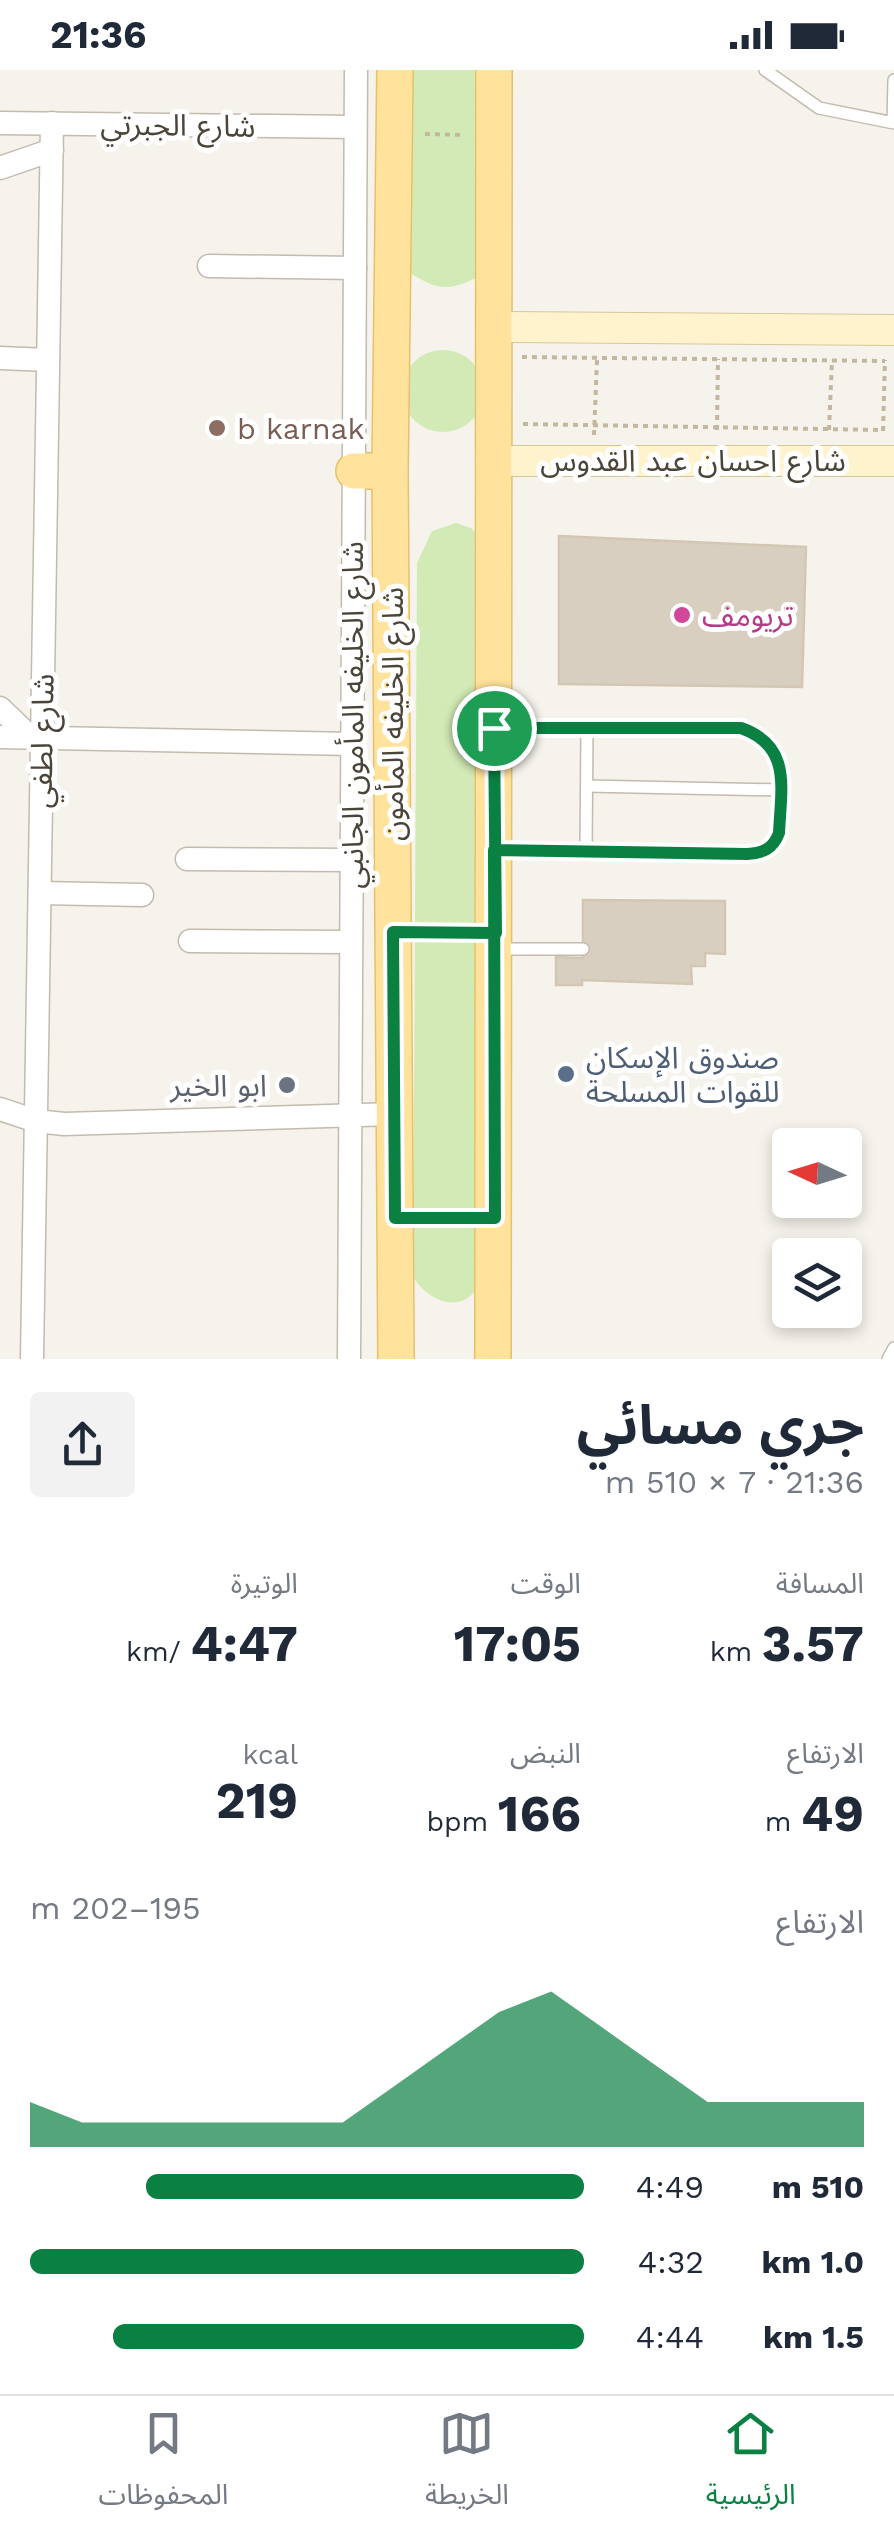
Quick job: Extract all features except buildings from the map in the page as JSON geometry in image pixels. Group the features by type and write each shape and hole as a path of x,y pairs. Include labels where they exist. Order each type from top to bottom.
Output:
{"main road":[{"name":"شارع الخليفه المأمون","path":"395,70 390,471 398,1356"},
{"path":"493,1359 494,70"},
{"path":"354,471 390,471"}],"street":[{"name":"شارع الخليفه المأمون الجانبي","path":"349,1359 356,70"},
{"name":"شارع الجبرتي","path":"0,122 355,127"},
{"name":"شارع لطفي","path":"32,1359 40,893 36,738 52,123"},
{"path":"0,168 52,150"},
{"path":"209,266 355,268"},
{"path":"492,342 832,345 890,330"},
{"path":"0,358 48,360"},
{"name":"شارع احسان عبد القدوس","path":"492,461 828,460 886,450"},
{"path":"0,708 36,738"},
{"path":"0,737 352,744"},
{"path":"187,859 352,860"},
{"path":"40,893 142,894"},
{"path":"190,941 351,942"},
{"path":"0,1109 36,1121 64,1124 394,1114"}],"lane":[{"path":"764,70 818,108 894,122 894,80"},
{"path":"586,727 586,851"},
{"path":"494,728 741,728 758,734 775,750 780,790 779,833 776,842 762,853 494,850"},
{"path":"587,786 780,790"},
{"path":"496,941 582,949"},
{"path":"888,1359 894,1348"}],"path":[{"path":"395,134 493,136"},
{"path":"492,424 829,429 886,450 885,361 890,330"},
{"path":"492,342 832,345 885,361"},
{"path":"593,460 598,343"},
{"path":"717,459 718,344"},
{"path":"828,460 832,345"},
{"path":"393,932 496,941"},
{"path":"395,1218 495,1218"}],"green space":[{"path":"411,70 491,70 480,276 451,287 435,286 407,271"},
{"path":"443,350 459,353 472,362 481,375 481,407 472,420 459,429 443,432 427,429 414,420 405,407 402,391 405,375 414,362 427,353"},
{"path":"456,523 471,528 483,541 487,1266 476,1290 451,1302 434,1297 413,1277 417,563 432,531"}],"place":[{"name":"b karnak","path":"217,428"},
{"name":"تريومف","path":"682,615"},
{"name":"صندوق الإسكان للقوات المسلحة","path":"566,1074"},
{"name":"ابو الخير","path":"287,1085"}],"route":[{"path":"494,728 494,850 496,933 393,932 395,1218 495,1218 496,933 494,850 747,854 767,850 779,833 780,790 775,750 758,734 741,728 494,728"}]}
